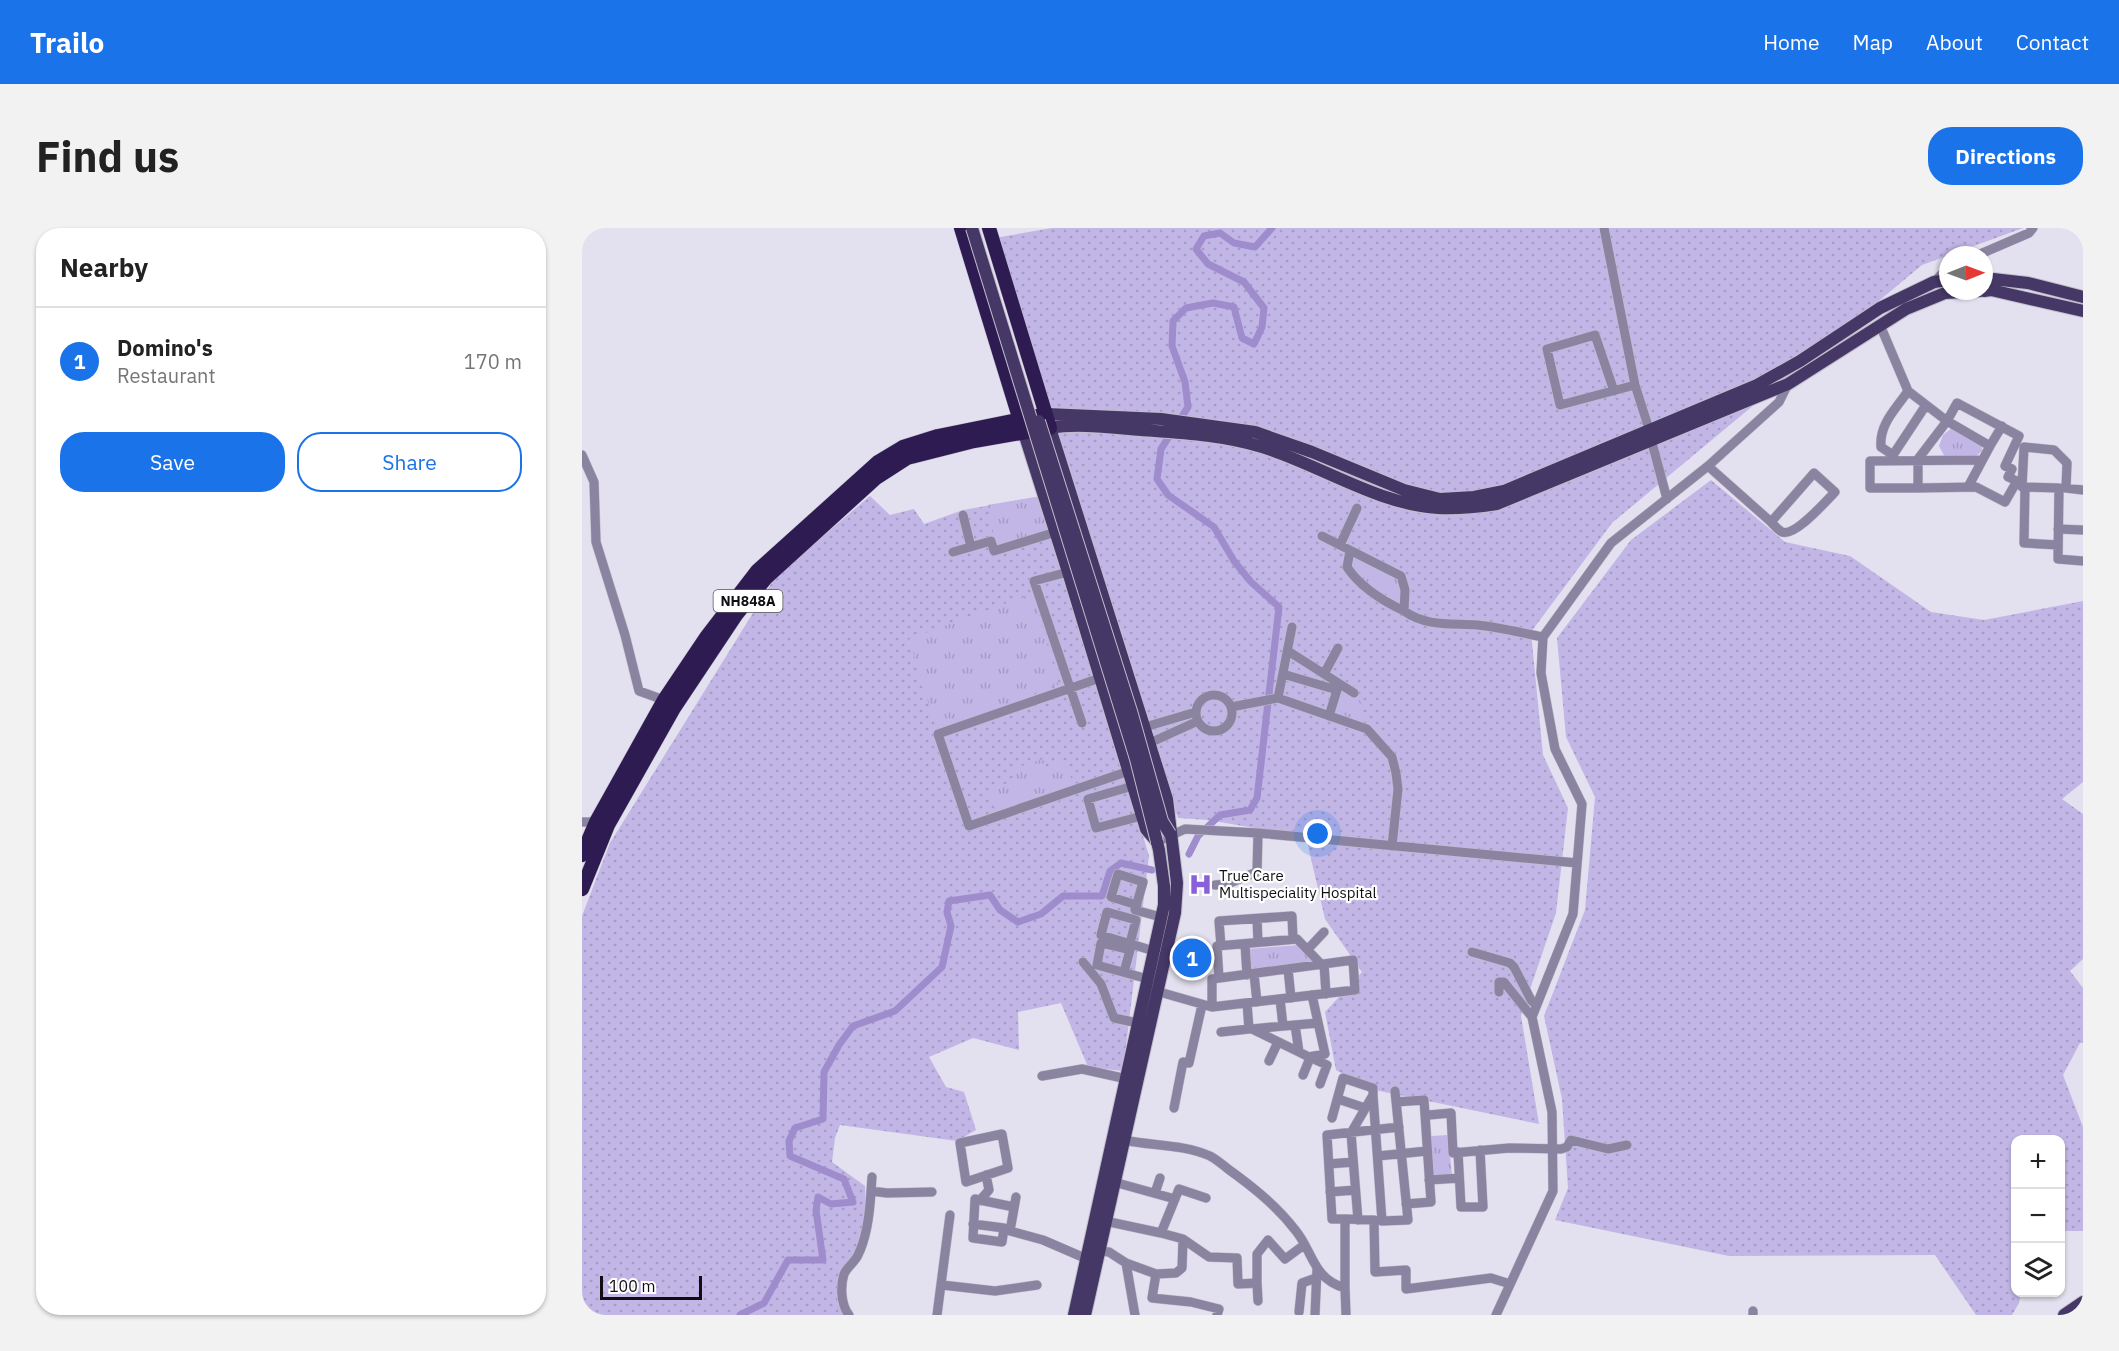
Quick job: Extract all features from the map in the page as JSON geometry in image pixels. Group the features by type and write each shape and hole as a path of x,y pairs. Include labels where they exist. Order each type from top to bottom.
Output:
{"highway":[{"path":"961,228 1022,426 1049,421 988,228"},
{"name":"NH848A","path":"582,855 589,822 664,700 707,636 757,571 878,462 903,447 938,436 1022,426"},
{"name":"NH848A","path":"582,889 608,825 674,708 736,615 766,578 876,478 907,458 975,441 1022,426"}],"main road":[{"path":"972,228 1136,759 1157,842 1164,886 1150,987 1124,1140 1085,1315"},
{"path":"979,228 1131,711 1162,821 1170,834"},
{"path":"1993,279 2028,283 2083,297"},
{"path":"1650,434 1756,385 1800,361 1880,308 1939,281"},
{"path":"1993,290 2083,311"},
{"path":"1049,421 1156,431 1192,429 1256,432 1312,452 1404,490 1440,499 1474,497 1504,491 1650,434 1788,384 1906,309 1939,295"},
{"path":"1049,421 1161,419 1192,429"},
{"path":"1049,421 1150,742 1169,810 1177,898 1138,1023 1074,1315"},
{"path":"1022,426 1142,816 1148,832 1157,842"},
{"path":"2064,1315 2083,1302"}],"street":[{"path":"1604,228 1635,385 1667,499"},
{"path":"1993,249 2029,233 2033,228"},
{"path":"1934,282 1939,277"},
{"path":"1880,325 1908,391 1947,421 1990,446"},
{"path":"1614,391 1595,335 1547,349 1560,405 1614,391 1635,385"},
{"path":"1496,1315 1553,1191 1552,1112 1532,1017 1573,914 1582,804 1555,749 1541,673 1543,637 1611,543 1708,466 1779,402 1788,384"},
{"path":"1893,458 1881,447 1880,436 1883,426 1908,391"},
{"path":"1918,488 1918,462 1957,403 2019,436 2005,466 2012,469 2008,477 2017,481 2005,502 1976,487 1918,488 1870,488 1870,461 1893,458 1918,462 1982,460"},
{"path":"1893,458 1926,405"},
{"path":"1968,487 2002,426"},
{"path":"2058,545 2024,543 2025,487 2022,487 2024,447 2054,450 2067,464 2058,529 2058,545 2058,559 2083,561"},
{"path":"582,455 594,482 596,543 625,635 639,691 664,700"},
{"path":"1708,466 1782,532 1798,528 1835,492 1814,473 1771,522"},
{"path":"2025,487 2083,490"},
{"path":"1340,545 1357,508"},
{"path":"963,514 971,547"},
{"path":"2058,529 2083,530"},
{"path":"953,552 991,541 994,551 1056,532"},
{"path":"1322,536 1401,576 1405,590 1404,611"},
{"path":"1350,551 1347,567 1355,579 1415,619 1440,625 1478,625 1543,637"},
{"path":"1068,572 1034,581 1050,614 1082,723"},
{"path":"1278,698 1292,627"},
{"path":"1324,674 1338,648"},
{"path":"1287,651 1324,674 1338,687"},
{"path":"1283,674 1354,693"},
{"path":"1100,678 938,734 969,826 1129,771"},
{"path":"1329,716 1338,687"},
{"path":"1122,748 1150,742 1197,717 1202,700 1213,695 1224,698 1231,707 1232,713 1228,724 1218,730 1207,730 1197,717"},
{"path":"1231,707 1278,698 1367,729 1392,757 1398,789 1392,846"},
{"path":"1118,735 1197,717"},
{"path":"1133,786 1088,799 1096,828 1142,816"},
{"path":"1157,842 1185,829 1258,833 1577,863"},
{"path":"1215,885 1227,884 1257,872 1258,833"},
{"path":"1137,905 1135,910 1161,917"},
{"path":"1221,946 1219,921 1292,916 1293,939"},
{"path":"1257,918 1258,942"},
{"path":"1308,949 1324,932"},
{"path":"1219,978 1217,946 1297,939 1322,964 1326,994"},
{"path":"1130,943 1154,951"},
{"path":"1245,944 1257,1002"},
{"path":"1472,952 1510,963 1536,1005"},
{"path":"1124,972 1150,987 1212,1007 1355,990 1353,960 1212,979 1212,1007"},
{"path":"1083,962 1101,984 1114,1018 1138,1023"},
{"path":"1288,969 1291,998"},
{"path":"1499,972 1499,987 1504,982 1532,1017"},
{"path":"1310,1057 1325,1054 1312,995"},
{"path":"1280,999 1283,1026"},
{"path":"1247,1003 1250,1029"},
{"path":"1174,1108 1183,1062 1189,1063 1202,1005"},
{"path":"1221,1032 1318,1023"},
{"path":"1295,1025 1299,1052"},
{"path":"1250,1029 1327,1065 1320,1084"},
{"path":"1269,1061 1278,1042"},
{"path":"1303,1075 1310,1057"},
{"path":"1042,1076 1082,1069 1127,1079"},
{"path":"1325,1070 1373,1088 1378,1156 1375,1272 1406,1270 1406,1289 1491,1278 1510,1284"},
{"path":"1332,1118 1343,1078"},
{"path":"1395,1091 1399,1127 1406,1204 1408,1220 1332,1219 1327,1135 1399,1127"},
{"path":"1358,1220 1351,1133 1373,1095"},
{"path":"1338,1099 1365,1108"},
{"path":"1396,1102 1424,1100 1431,1202 1406,1204"},
{"path":"1429,1115 1451,1113 1454,1153 1509,1148 1552,1149 1567,1147 1571,1140 1608,1149 1626,1145"},
{"path":"1002,1134 1008,1168 986,1175 966,1182 960,1143 1002,1134"},
{"path":"1124,1140 1169,1145 1210,1156 1260,1192 1298,1232 1317,1273 1315,1315"},
{"path":"1458,1152 1461,1207 1489,1206 1480,1150"},
{"path":"1378,1156 1427,1151"},
{"path":"1329,1164 1353,1162"},
{"path":"981,1199 988,1190 986,1175"},
{"path":"849,1315 841,1295 844,1273 858,1255 869,1215 872,1177"},
{"path":"1155,1193 1160,1178"},
{"path":"1429,1180 1459,1178"},
{"path":"1114,1182 1175,1199"},
{"path":"1161,1233 1179,1189 1206,1198"},
{"path":"1330,1192 1355,1190"},
{"path":"872,1191 932,1192"},
{"path":"1014,1207 975,1199 973,1238 1002,1242 1007,1230 1014,1207 1016,1197"},
{"path":"937,1315 950,1215"},
{"path":"1345,1219 1346,1315"},
{"path":"1105,1221 1183,1239 1209,1257 1256,1258"},
{"path":"973,1224 1043,1240 1087,1259"},
{"path":"1099,1251 1109,1252 1126,1263 1156,1274 1176,1273 1182,1268 1183,1239"},
{"path":"1258,1300 1256,1258 1268,1240 1285,1259 1304,1245"},
{"path":"1237,1258 1238,1284 1257,1283"},
{"path":"1126,1263 1135,1315"},
{"path":"1317,1273 1345,1288"},
{"path":"1299,1312 1302,1283 1317,1273"},
{"path":"1156,1274 1152,1299 1219,1309 1217,1315"},
{"path":"942,1285 995,1291 1037,1285"}],"green space":[{"path":"1052,228 2023,228 1974,246 1939,246 1939,259 1922,265 1612,523 1531,632 1543,755 1568,808 1556,913 1521,1016 1539,1124 1370,1089 1336,1070 1325,1012 1362,972 1325,919 1306,837 1208,820 1178,818 1176,813 1172,812 1149,726 995,238"},
{"path":"1952,428 1982,446 1982,451 1975,457 1945,457 1939,446 1943,435"},
{"path":"1711,480 1785,542 1850,556 1931,612 1984,620 2083,601 2083,782 2062,799 2083,814 2083,959 2070,971 2083,988 2083,1043 2080,1043 2063,1075 2083,1127 2083,1231 2065,1231 2065,1135 2011,1135 2011,1297 2020,1297 2012,1315 1976,1315 1935,1255 1729,1256 1555,1220 1568,1188 1562,1099 1544,1016 1585,910 1595,797 1566,737 1557,638 1631,540"},
{"path":"870,496 890,515 914,509 924,524 963,510 1042,496 1149,856 1123,1071 1088,1067 1061,1003 1018,1012 1019,1050 973,1038 929,1057 946,1087 964,1092 976,1130 957,1141 840,1125 835,1138 832,1162 865,1186 867,1244 842,1269 838,1304 849,1315 582,1315 582,916 610,843 776,576"},
{"path":"1042,496 1052,531 997,552 988,505"},
{"path":"1361,559 1397,578 1402,589 1401,605 1359,578 1352,566 1355,560"},
{"path":"1032,594 1059,684 937,731 909,639"},
{"path":"1340,690 1357,698 1363,704 1363,722 1334,712"},
{"path":"1043,759 1046,767 1065,760 1074,787 997,812 989,789 1017,780 1013,769"},
{"path":"1298,945 1311,961 1250,970 1248,949"},
{"path":"1448,1135 1452,1175 1434,1176 1431,1136"}],"waterway":[{"path":"1189,854 1198,836 1220,815 1250,810 1257,798 1279,607 1251,582 1234,561 1214,527 1168,495 1157,479 1161,449 1188,407 1185,382 1172,346 1173,321 1186,308 1213,303 1234,307 1242,338 1254,344 1262,327 1264,308 1244,282 1208,264 1196,249 1204,236 1220,233 1234,243 1255,247 1272,228"},
{"path":"740,1315 764,1303 788,1260 823,1260 816,1210 818,1197 831,1204 853,1202 844,1179 790,1156 789,1141 795,1128 823,1119 824,1072 853,1026 895,1011 942,967 951,926 947,912 949,901 990,895 1000,910 1018,922 1041,914 1063,896 1102,896 1110,871 1121,863 1152,870"}],"place":[{"name":"True Care Multispeciality Hospital","path":"1201,885"},
{"name":"Domino's","path":"1192,958"}]}
